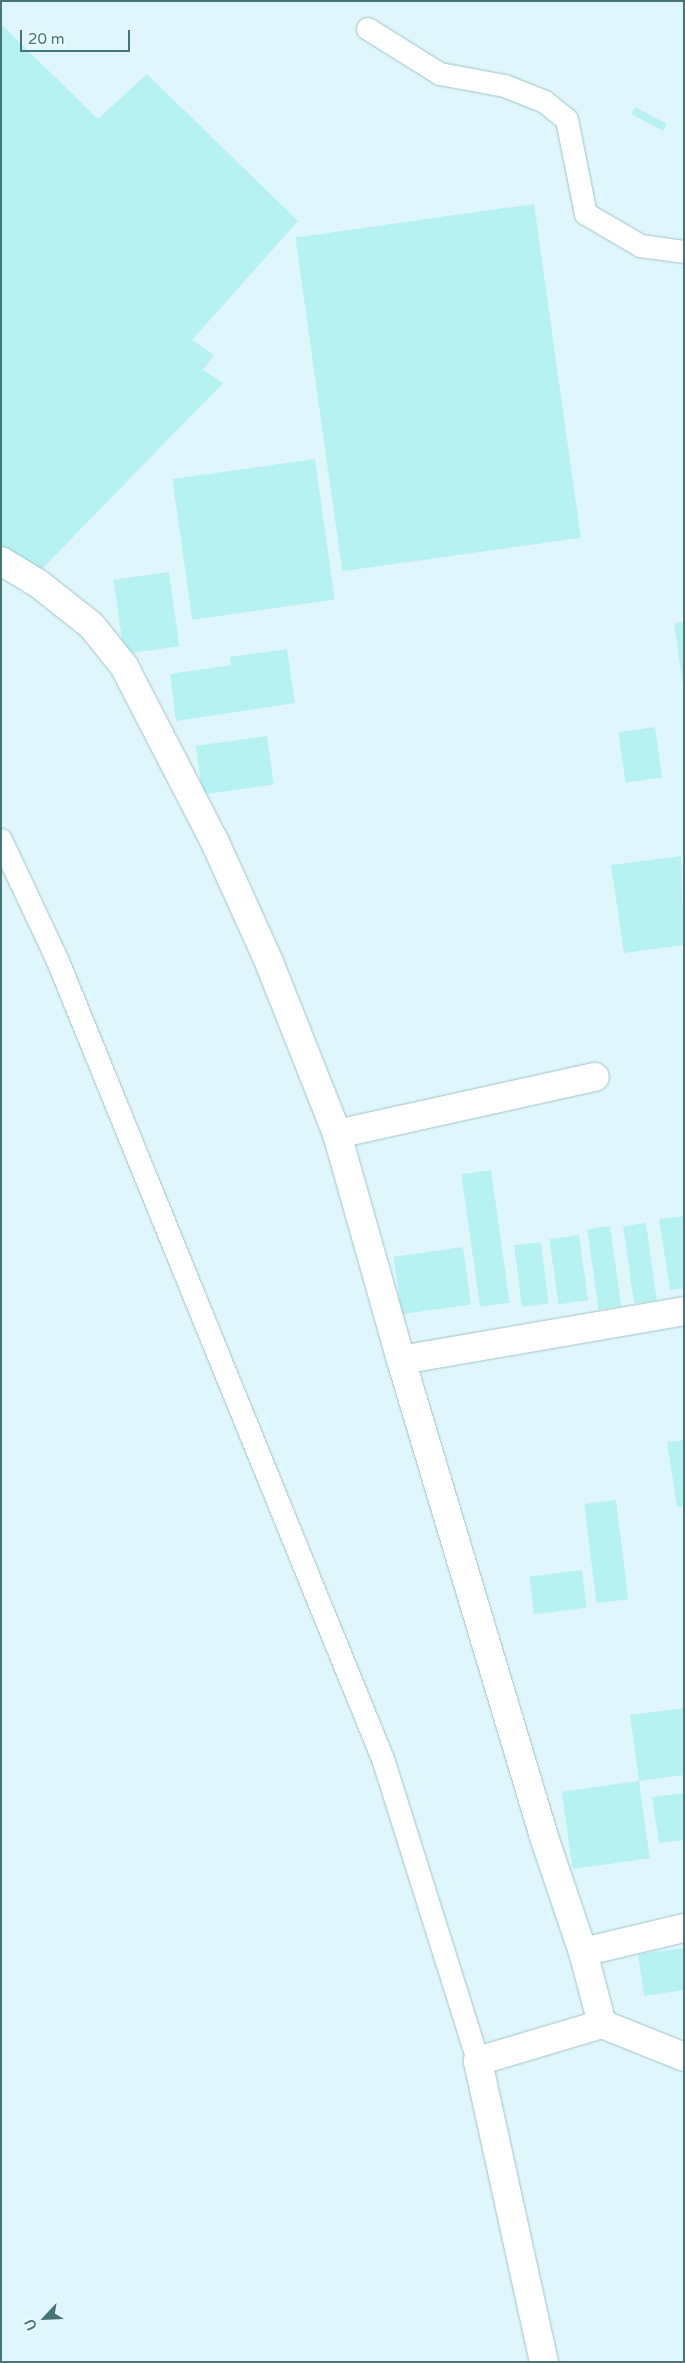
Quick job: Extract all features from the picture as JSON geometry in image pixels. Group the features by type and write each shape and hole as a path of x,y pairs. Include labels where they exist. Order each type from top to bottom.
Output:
{"street":[{"path":"1,561 39,584 91,625 124,666 214,840 269,962 337,1134 401,1360 543,1834 583,1952 602,2024"},
{"path":"337,1134 595,1077"},
{"path":"401,1360 684,1311"},
{"path":"583,1952 684,1928"},
{"path":"544,2362 478,2061 602,2024 684,2057"}],"lane":[{"path":"368,29 440,74 505,86 545,102 567,120 586,214 641,246 684,252"},
{"path":"1,840 57,959 383,1759 478,2061"}],"building":[{"path":"1,24 98,119 147,74 298,221 192,340 214,355 203,370 223,383 37,574 1,553"},
{"path":"635,107 667,124 663,131 631,114"},
{"path":"534,204 581,538 342,571 295,238"},
{"path":"315,459 335,600 192,620 172,479"},
{"path":"169,572 179,646 124,654 114,580"},
{"path":"684,622 684,686 683,686 674,623"},
{"path":"287,649 295,703 176,721 170,674 231,665 230,657"},
{"path":"655,727 662,778 625,783 618,732"},
{"path":"267,736 274,785 203,795 196,746"},
{"path":"681,856 684,945 624,953 611,865"},
{"path":"491,1170 510,1303 480,1307 461,1174"},
{"path":"684,1216 684,1288 670,1290 659,1219"},
{"path":"646,1223 657,1300 634,1303 623,1226"},
{"path":"610,1226 621,1306 598,1309 587,1229"},
{"path":"579,1235 588,1300 558,1305 549,1239"},
{"path":"541,1242 549,1304 522,1307 514,1245"},
{"path":"463,1247 471,1304 402,1314 394,1257"},
{"path":"684,1440 684,1506 677,1507 667,1442"},
{"path":"616,1500 628,1599 596,1603 584,1504"},
{"path":"582,1570 587,1608 534,1614 529,1576"},
{"path":"684,1708 684,1775 639,1781 630,1715"},
{"path":"639,1781 650,1858 573,1869 562,1792"},
{"path":"684,1793 684,1840 659,1843 652,1797"},
{"path":"684,1948 684,1990 644,1996 638,1954"}]}
